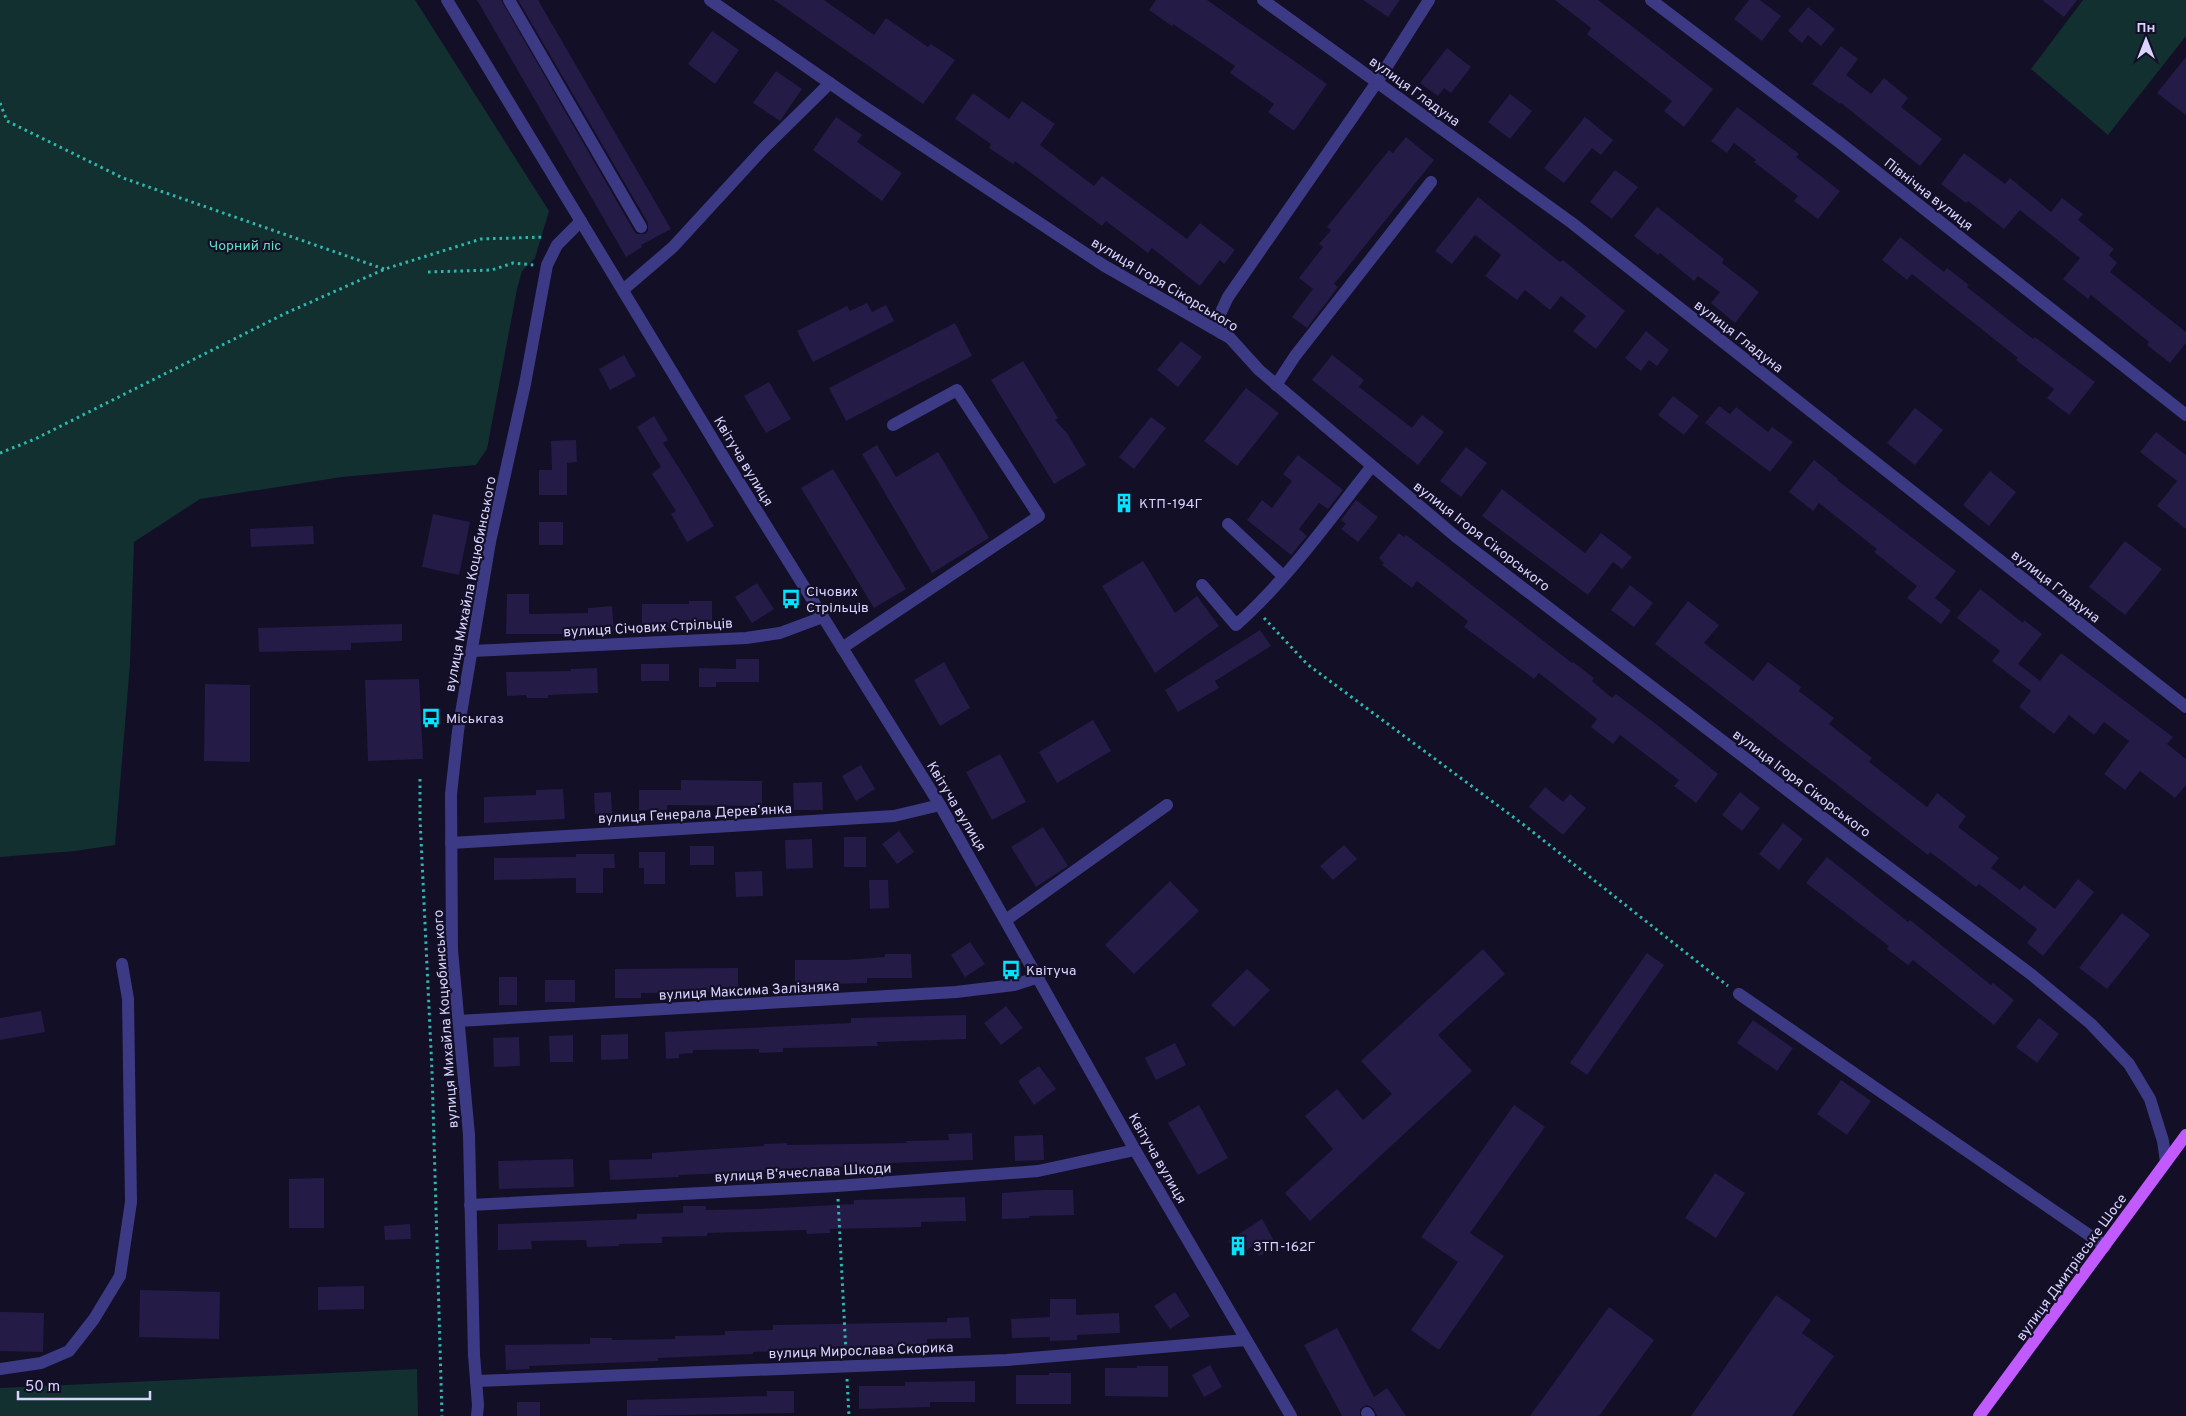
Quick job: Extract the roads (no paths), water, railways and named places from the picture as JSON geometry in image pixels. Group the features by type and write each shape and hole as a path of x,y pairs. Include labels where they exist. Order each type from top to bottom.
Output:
{"main road":[{"name":"вулиця Дмитрівське Шосе","path":"1979,1416 2186,1135"}],"street":[{"name":"Квітуча вулиця","path":"448,0 823,618 940,806 1136,1150 1291,1416"},
{"path":"509,0 641,227"},
{"name":"вулиця Ігоря Сікорського","path":"710,0 1103,266 1230,338 1259,370 1276,385 1455,536 2032,975 2091,1024 2129,1064 2150,1099 2163,1141 2166,1162"},
{"name":"вулиця Гладуна","path":"1263,0 1572,223 2186,707"},
{"path":"1221,333 1220,314 1228,296 1376,82 1429,0"},
{"name":"Північна вулиця","path":"1651,0 1846,148 2186,414"},
{"path":"623,290 673,247 764,148 830,83"},
{"path":"1276,385 1295,356 1431,182"},
{"name":"вулиця Михайла Коцюбинського","path":"477,1410 469,1135 452,950 451,794 458,731 490,542 525,384 547,266 558,245 581,221"},
{"path":"842,648 1039,516 957,390 893,425"},
{"path":"1202,585 1236,625 1255,609 1284,576 1372,466"},
{"path":"1228,524 1284,576"},
{"name":"вулиця Січових Стрільців","path":"472,651 746,638 780,633 823,618"},
{"path":"1006,920 1167,804"},
{"name":"вулиця Генерала Деревʼянка","path":"451,843 894,816 940,806"},
{"path":"0,1369 40,1363 69,1351 94,1319 120,1276 131,1202 128,999 122,964"},
{"name":"вулиця Максима Залізняка","path":"458,1021 956,992 1014,985 1039,977"},
{"path":"1739,994 2105,1246"},
{"name":"вулиця Вʼячеслава Шкоди","path":"470,1205 838,1186 1038,1171 1136,1150"},
{"name":"вулиця Мирослава Скорика","path":"476,1381 1007,1360 1246,1340"},
{"path":"477,1410 487,1416"}],"place":[{"name":"КТП-194Г","path":"1124,503"},
{"name":"Січових Стрільців","path":"791,599"},
{"name":"Міськгаз","path":"431,718"},
{"name":"Квітуча","path":"1011,970"},
{"name":"ЗТП-162Г","path":"1238,1246"}],"park label":[{"name":"Чорний ліс","path":"245,245"}]}
